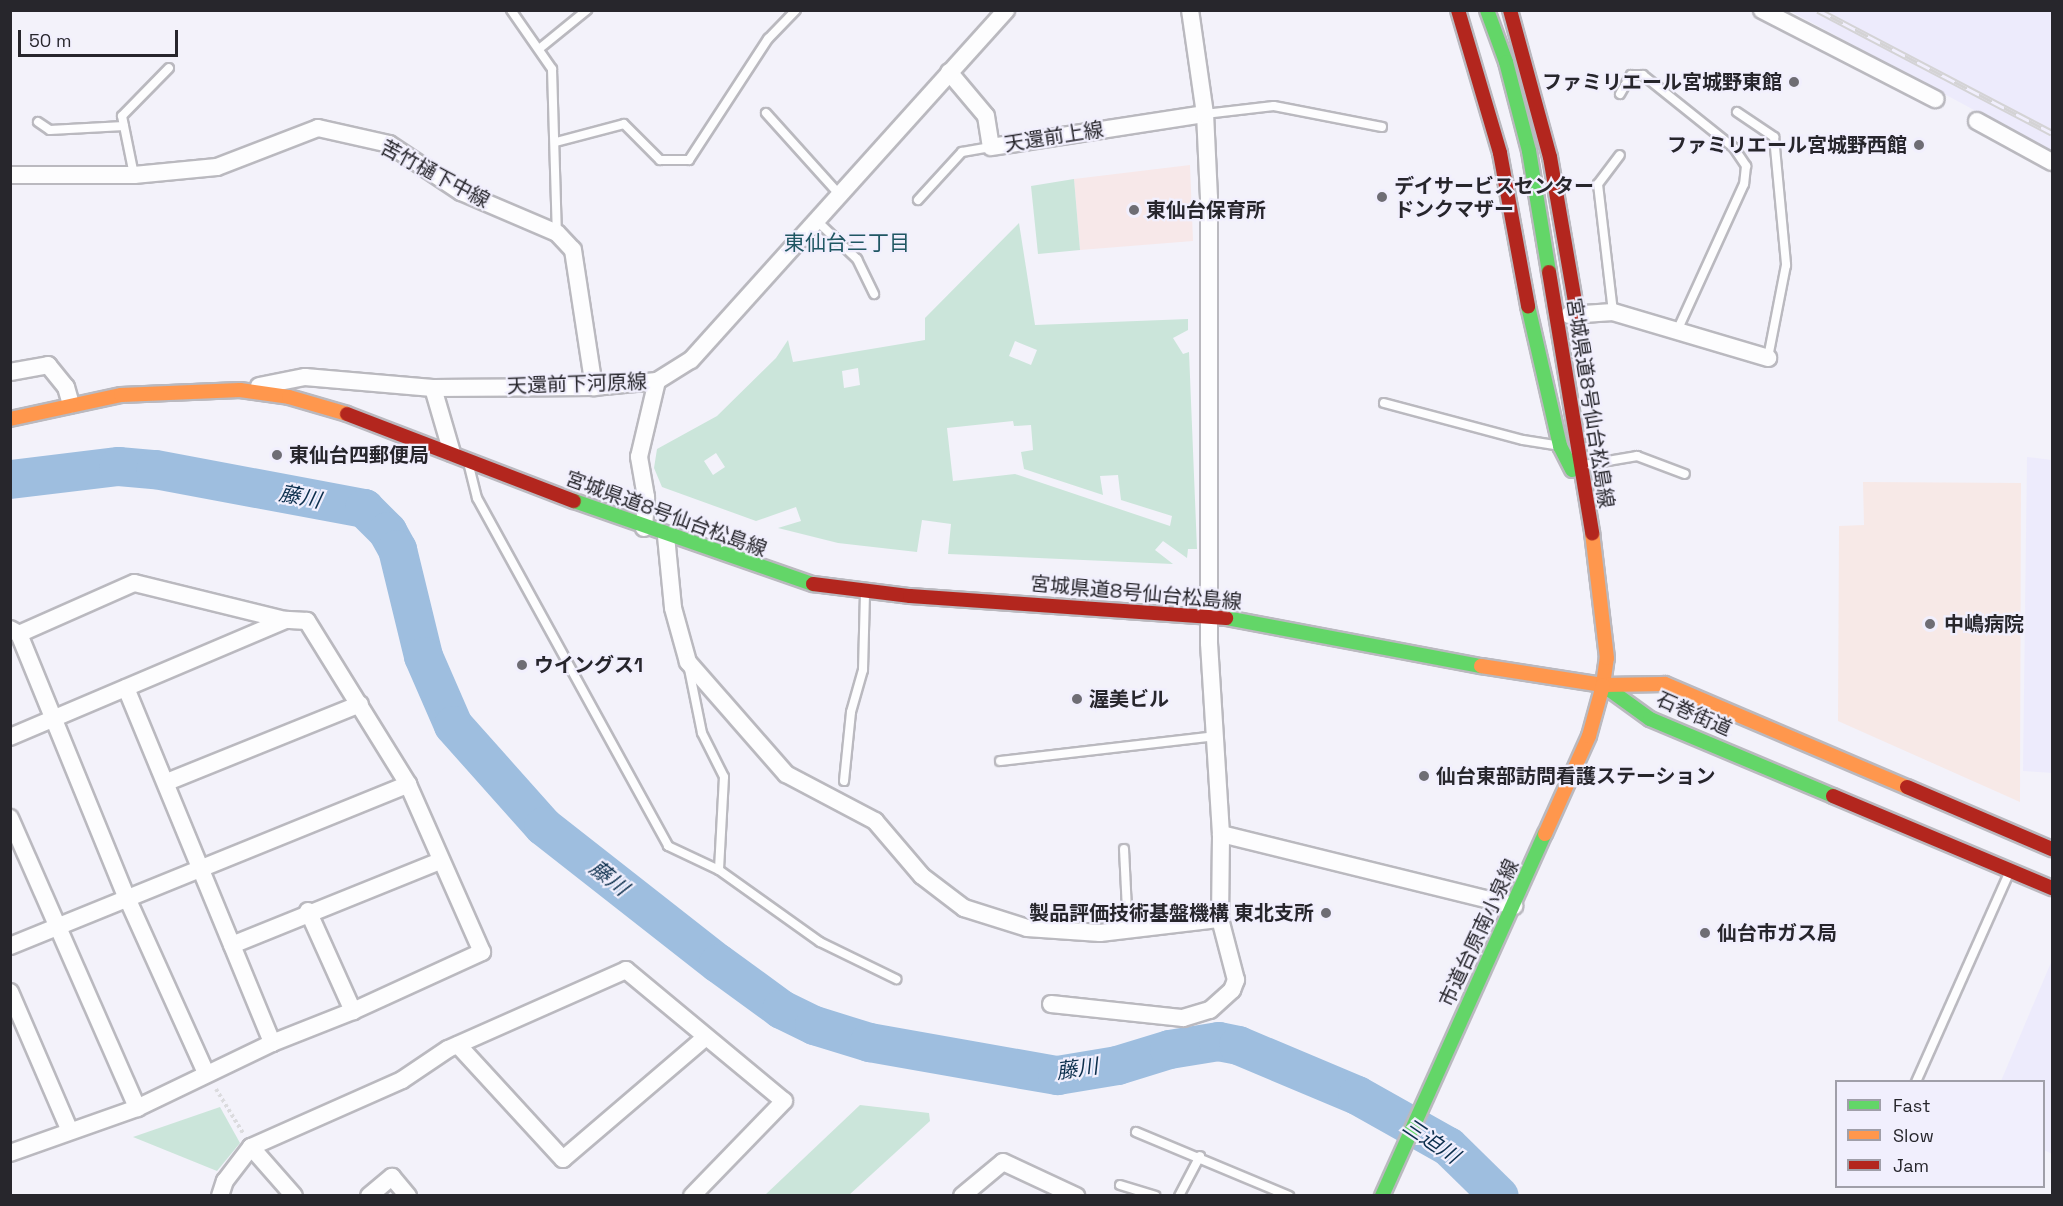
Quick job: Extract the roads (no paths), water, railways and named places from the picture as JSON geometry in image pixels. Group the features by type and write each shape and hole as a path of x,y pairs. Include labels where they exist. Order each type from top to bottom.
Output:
{"main road":[{"path":"1458,10 1500,153 1538,359 1560,446 1588,504"},
{"name":"宮城県道8号仙台松島線","path":"10,419 121,395 240,390 337,410 644,528 767,572 866,592 1210,615 1536,677 1603,685 1607,658 1588,504 1529,151 1506,62 1487,10"},
{"path":"1510,10 1526,54 1550,157 1577,314"},
{"name":"石巻街道","path":"1603,685 1665,684 2052,849"},
{"name":"石巻街道","path":"1603,685 1650,718 2052,888"},
{"name":"市道台原南小泉線","path":"1382,1196 1421,1104 1514,906 1589,736 1603,685"}],"street":[{"name":"天還前下河原線","path":"240,390 304,377 433,388 594,387 657,381 691,360 1006,10"},
{"path":"1051,1004 1183,1018 1210,1010 1232,990 1236,980 1220,919 1221,834 1210,615 1209,198 1205,114 1190,10"},
{"path":"1762,10 1935,99"},
{"name":"天還前上線","path":"949,72 986,116 991,147 1205,114"},
{"path":"1977,121 2052,162"},
{"name":"苦竹樋下中線","path":"10,175 134,175 217,167 318,128 389,144 461,192 557,233"},
{"path":"557,233 573,250 594,387"},
{"path":"1557,318 1577,314 1613,312 1768,358"},
{"path":"10,372 36,364 48,364 66,387 71,404"},
{"path":"644,528 646,497 639,457 657,381"},
{"path":"433,388 460,456"},
{"path":"666,536 673,608 688,662 786,774 875,820 922,876 964,908 1027,928 1101,933 1220,919"},
{"path":"10,1154 137,1108 272,1043 353,1011 483,952 440,861 408,784 307,621 285,620 134,583 15,638 54,718 127,898 206,1073"},
{"path":"10,736 285,620"},
{"path":"126,688 272,1043"},
{"path":"166,782 360,704"},
{"path":"10,946 408,784"},
{"path":"10,818 14,839 59,926 137,1108"},
{"path":"1221,834 1514,906"},
{"path":"232,945 308,911 440,861"},
{"path":"308,911 353,1011"},
{"path":"220,1196 225,1181 251,1147 402,1080 458,1045 626,970 784,1101 696,1194"},
{"path":"10,992 70,1131"},
{"path":"458,1045 563,1159 706,1037"},
{"path":"251,1147 294,1196"},
{"path":"962,1196 1003,1162 1076,1196"},
{"path":"369,1196 392,1177 408,1196"}],"lane":[{"path":"511,10 552,69 557,233"},
{"path":"539,49 587,10"},
{"path":"556,142 624,124 660,160 689,160 768,39 796,10"},
{"path":"134,175 122,116 169,68"},
{"path":"1620,94 1631,75 1643,75 1734,148 1746,166 1744,184 1677,331"},
{"path":"1205,114 1274,106 1382,127"},
{"path":"1737,111 1774,136 1786,265 1768,358"},
{"path":"766,113 840,194"},
{"path":"38,122 50,130 124,126"},
{"path":"918,200 962,152 991,147"},
{"path":"1613,312 1598,184 1620,154"},
{"path":"816,220 857,259 874,294"},
{"path":"1384,403 1523,440 1560,446"},
{"path":"460,456 477,498 668,846 719,870 820,942 896,979"},
{"path":"1581,465 1637,456 1685,474"},
{"path":"844,781 851,712 863,670 866,592"},
{"path":"688,662 702,733 724,777 719,870"},
{"path":"1000,761 1216,736"},
{"path":"1124,849 1128,930"},
{"path":"1917,1080 2011,870"},
{"path":"1136,1132 1200,1156 1289,1196"},
{"path":"1179,1196 1200,1156"},
{"path":"1120,1185 1155,1196"}],"waterway":[{"name":"藤川","path":"10,479 118,466 155,469 364,508 387,531 397,549 423,656 453,725 543,826 718,963 781,1009 814,1025 869,1042 1057,1075 1117,1065 1169,1049 1218,1041 1238,1045 1357,1095 1448,1146 1499,1196"}],"railway":[{"path":"1818,10 2052,133"}],"place":[{"name":"ファミリエール宮城野東館","path":"1794,82"},
{"name":"ファミリエール宮城野西館","path":"1919,145"},
{"name":"デイサービスセンター ドンクマザー","path":"1382,197"},
{"name":"東仙台保育所","path":"1134,210"},
{"name":"東仙台四郵便局","path":"277,455"},
{"name":"中嶋病院","path":"1930,624"},
{"name":"ウイングス1","path":"522,665"},
{"name":"渥美ビル","path":"1077,699"},
{"name":"仙台東部訪問看護ステーション","path":"1424,776"},
{"name":"製品評価技術基盤機構 東北支所","path":"1326,913"},
{"name":"仙台市ガス局","path":"1705,933"}],"district":[{"name":"東仙台三丁目","path":"847,243"}],"water label":[{"name":"三迫川","path":"1431,1141"}]}
